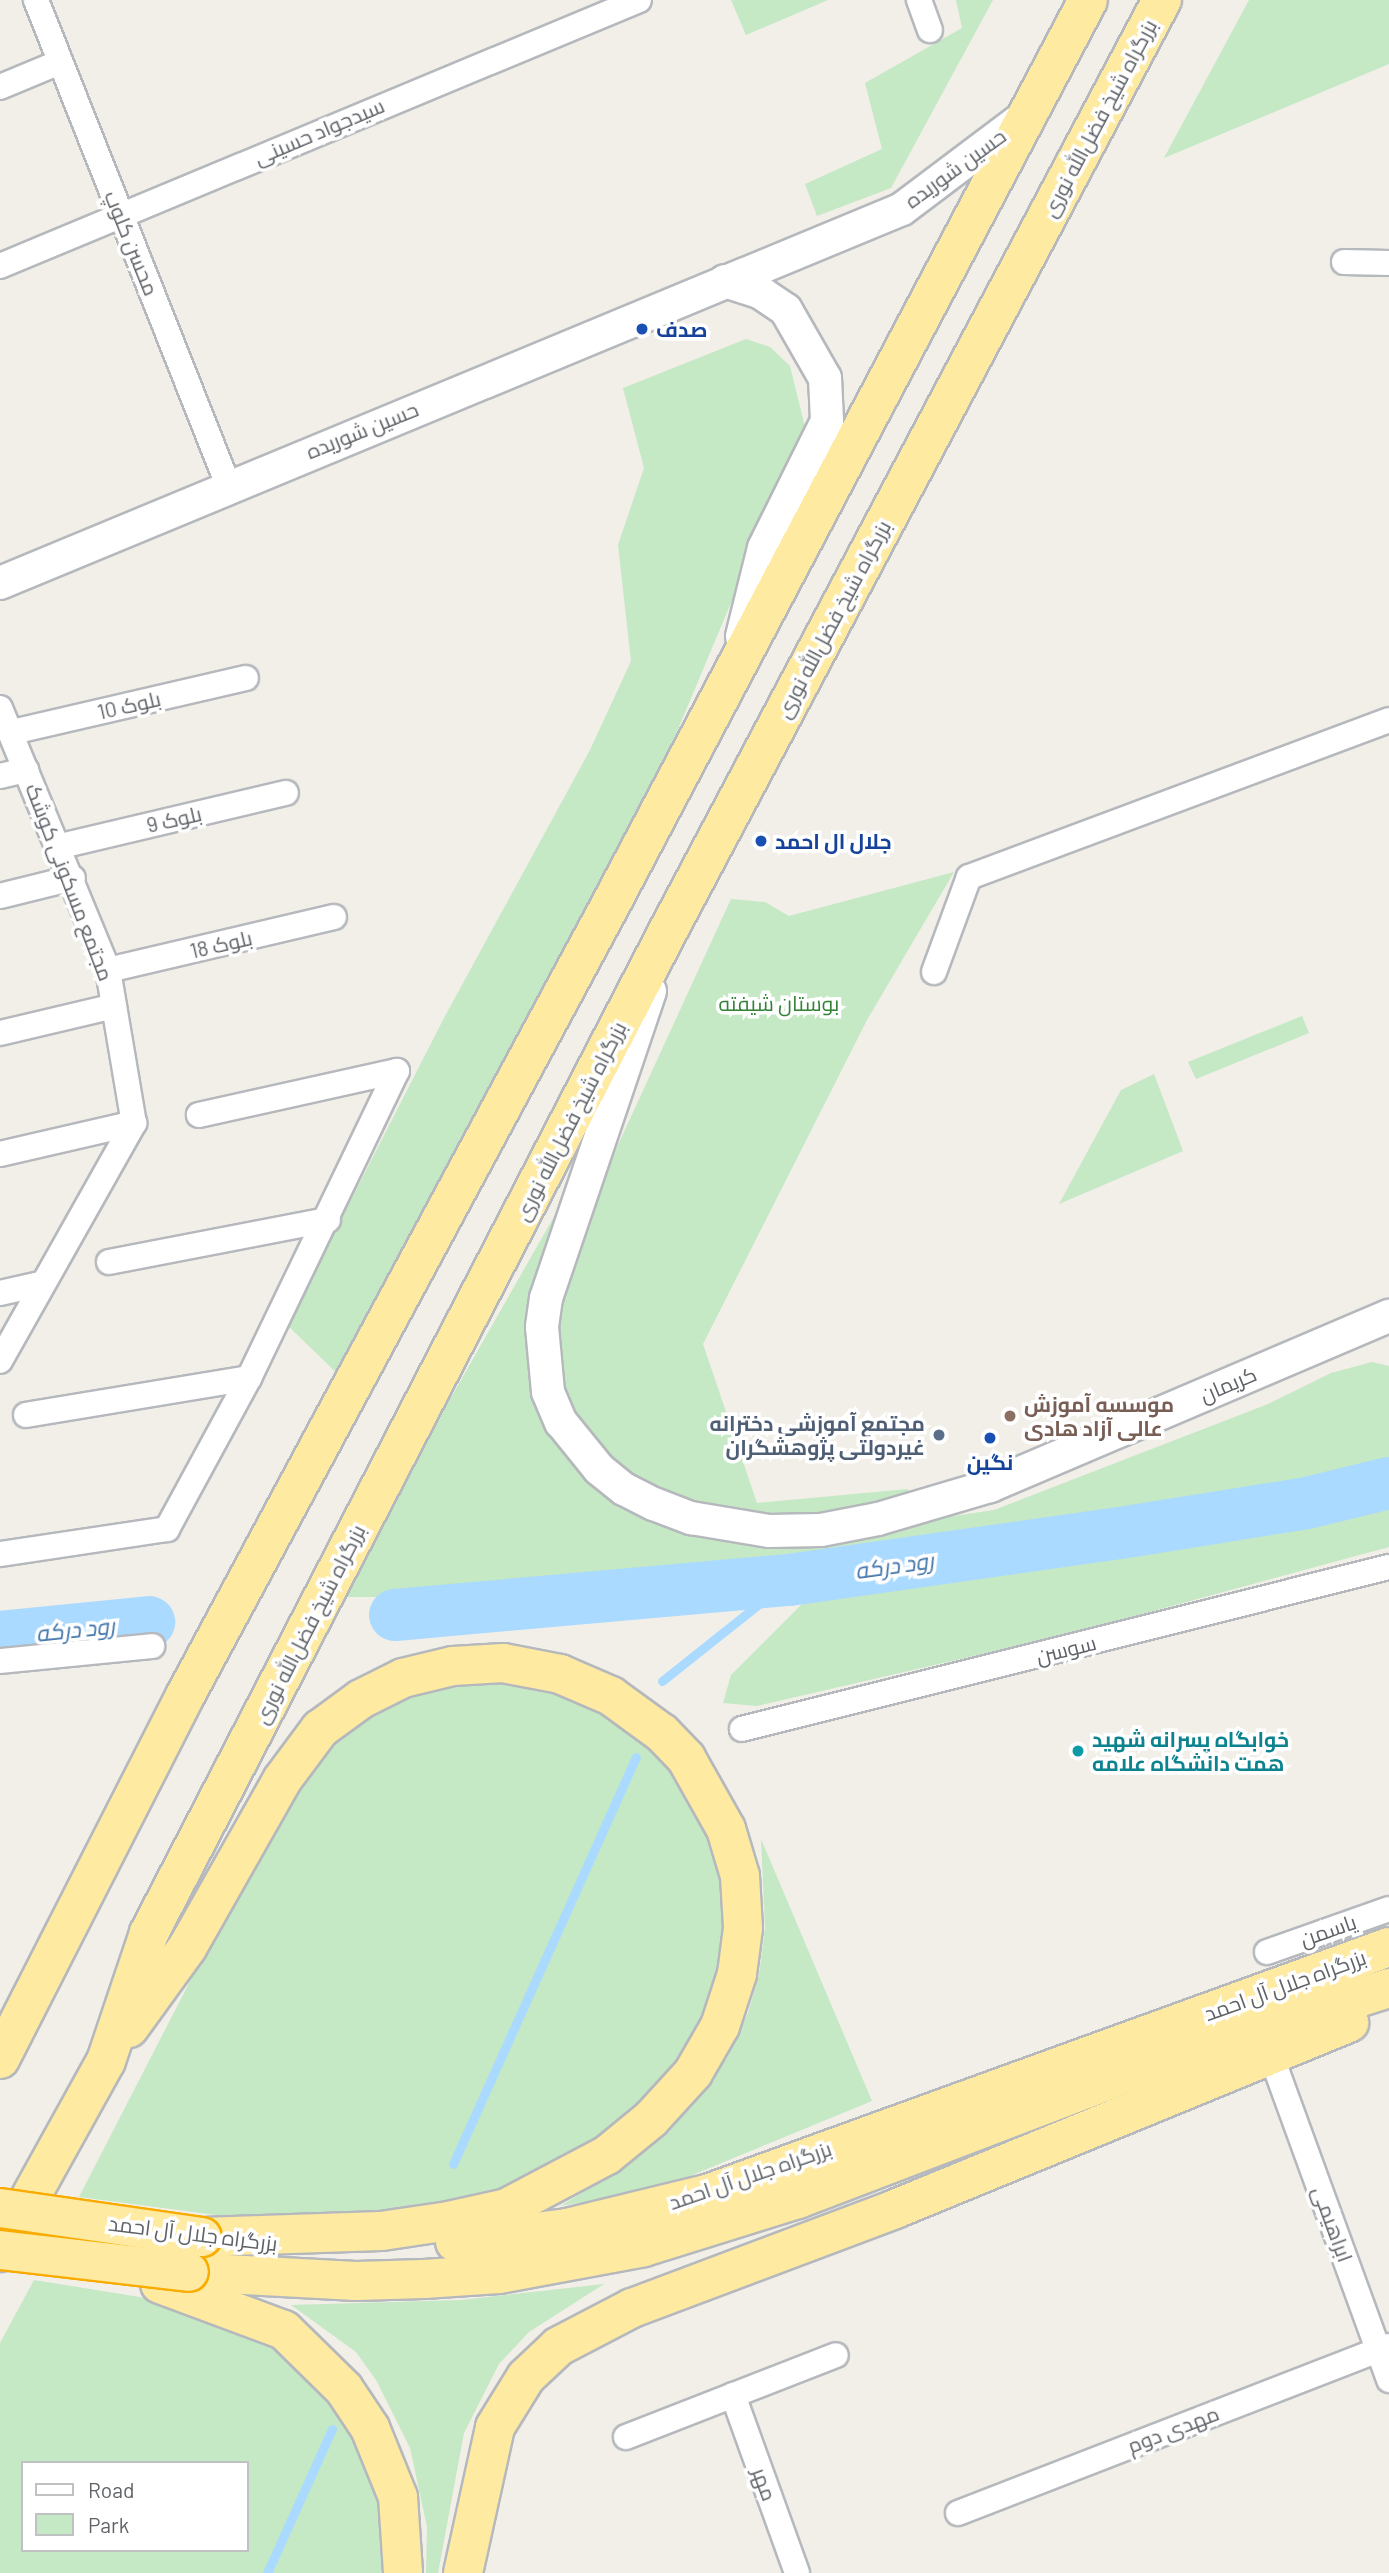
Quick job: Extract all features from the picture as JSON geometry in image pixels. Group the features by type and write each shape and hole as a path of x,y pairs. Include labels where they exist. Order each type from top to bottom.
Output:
{"highway":[{"path":"0,2059 186,1694 734,671 1088,0"},
{"name":"بزرگراه شیخ فضل‌الله نوری","path":"0,2251 106,2060 149,1933 669,929 1162,0"},
{"path":"106,2060 187,1948 282,1780 320,1729 362,1699 403,1678 453,1666 503,1663 559,1674 638,1713 686,1758 704,1784 726,1829 740,1877 743,1928 737,1974 720,2026 693,2073 651,2119 607,2155 507,2208 381,2231 202,2237"},
{"path":"0,2007 75,1915"},
{"name":"بزرگراه جلال آل احمد","path":"0,2208 202,2237 296,2245 434,2244 592,2222 707,2194 1389,1948"},
{"name":"بزرگراه جلال آل احمد","path":"0,2251 189,2272 356,2281 499,2274 644,2247 798,2199 1154,2063 1389,1988"},
{"path":"463,2573 495,2427 526,2377 559,2346 632,2308 895,2209 1389,2006"},
{"path":"91,2262 240,2311 284,2330 332,2375 370,2428 388,2468 402,2524 403,2573"}],"street":[{"name":"محسن کلوپ","path":"36,0 228,485"},
{"name":"سیدجواد حسینی","path":"0,266 639,0"},
{"path":"919,0 930,30"},
{"path":"0,86 60,62"},
{"name":"حسین شوریده","path":"0,583 228,485 902,209 1027,115"},
{"path":"1344,262 1389,263"},
{"path":"725,281 761,293 786,310 825,378 827,421 764,548 734,671"},
{"name":"بلوک 10","path":"12,732 246,678"},
{"name":"مجتمع مسکونی کوشک","path":"0,708 61,846 108,970 134,1123"},
{"path":"934,972 970,877 1389,720"},
{"path":"0,776 26,769"},
{"name":"بلوک 9","path":"61,846 286,793"},
{"path":"0,896 73,878"},
{"name":"بلوک 18","path":"108,970 334,918"},
{"name":"کریمان","path":"669,929 546,1298 543,1357 548,1392 561,1422 579,1450 624,1489 691,1517 769,1531 821,1530 878,1519 990,1486 1389,1316"},
{"path":"0,1033 114,1006"},
{"path":"0,1554 167,1529 249,1378 328,1220 397,1072 199,1115"},
{"path":"0,1154 134,1123"},
{"path":"0,1361 40,1284 134,1123"},
{"path":"109,1262 328,1220"},
{"path":"0,1293 40,1284"},
{"path":"26,1415 249,1378"},
{"name":"سوسن","path":"742,1729 1389,1567"},
{"path":"0,1661 152,1646"},
{"name":"یاسمن","path":"1267,1951 1389,1909"},
{"name":"ابراهیمی","path":"1276,2069 1384,2348 1389,2379"},
{"name":"مهدی دوم","path":"958,2512 1384,2348"},
{"path":"626,2437 836,2355"},
{"name":"مهر","path":"733,2395 797,2573"}],"green space":[{"path":"731,0 828,0 746,35"},
{"path":"956,0 993,0 891,188 817,216 805,184 882,149 865,83 962,28"},
{"path":"1249,0 1389,0 1389,64 1164,158"},
{"path":"746,339 770,347 790,366 805,427 654,786 480,1106 343,1379 287,1325 444,1018 590,750 631,661 618,545 644,468 623,388"},
{"name":"بوستان شیفته","path":"954,872 867,1020 703,1344 757,1503 908,1489 910,1501 783,1524 658,1496 587,1443 559,1379 555,1319 601,1182 731,899 765,902 789,916"},
{"path":"1302,1016 1309,1033 1196,1079 1188,1062"},
{"path":"1154,1074 1183,1151 1059,1204 1121,1090"},
{"path":"588,1157 536,1372 631,1503 865,1529 994,1510 1268,1404 1331,1373 1372,1362 1389,1366 1389,1470 1290,1491 830,1558 401,1597 347,1597 441,1415"},
{"path":"1389,1503 1389,1547 1065,1635 757,1706 723,1703 731,1675 810,1596 1317,1520"},
{"path":"473,1679 524,1682 577,1696 617,1715 687,1780 729,1889 713,2012 642,2112 534,2181 395,2219 261,2221 79,2197 256,1853 322,1748 387,1702"},
{"path":"761,1839 872,2101 656,2190 560,2206 630,2164 669,2132 727,2058 748,2013 759,1975 765,1928"},
{"path":"34,2280 177,2303 265,2338 300,2363 350,2424 380,2493 389,2573 0,2573 0,2343"},
{"path":"604,2284 529,2332 499,2364 464,2433 438,2573 426,2573 427,2527 410,2448 376,2380 356,2352 291,2305 461,2300"}],"waterway":[{"name":"رود درکه","path":"395,1615 789,1580 1120,1533 1307,1503 1389,1483"},
{"path":"662,1681 789,1580"},
{"name":"رود درکه","path":"0,1637 149,1622"},
{"path":"453,2164 636,1757"},
{"path":"267,2573 332,2429"}],"place":[{"name":"صدف","path":"642,329"},
{"name":"جلال ال احمد","path":"761,841"},
{"name":"موسسه آموزش عالی آزاد هادی","path":"1010,1416"},
{"name":"مجتمع آموزشی دخترانه غیردولتی پژوهشگران","path":"939,1435"},
{"name":"نگین","path":"990,1438"},
{"name":"خوابگاه پسرانه شهید همت دانشگاه علامه","path":"1078,1751"}]}
